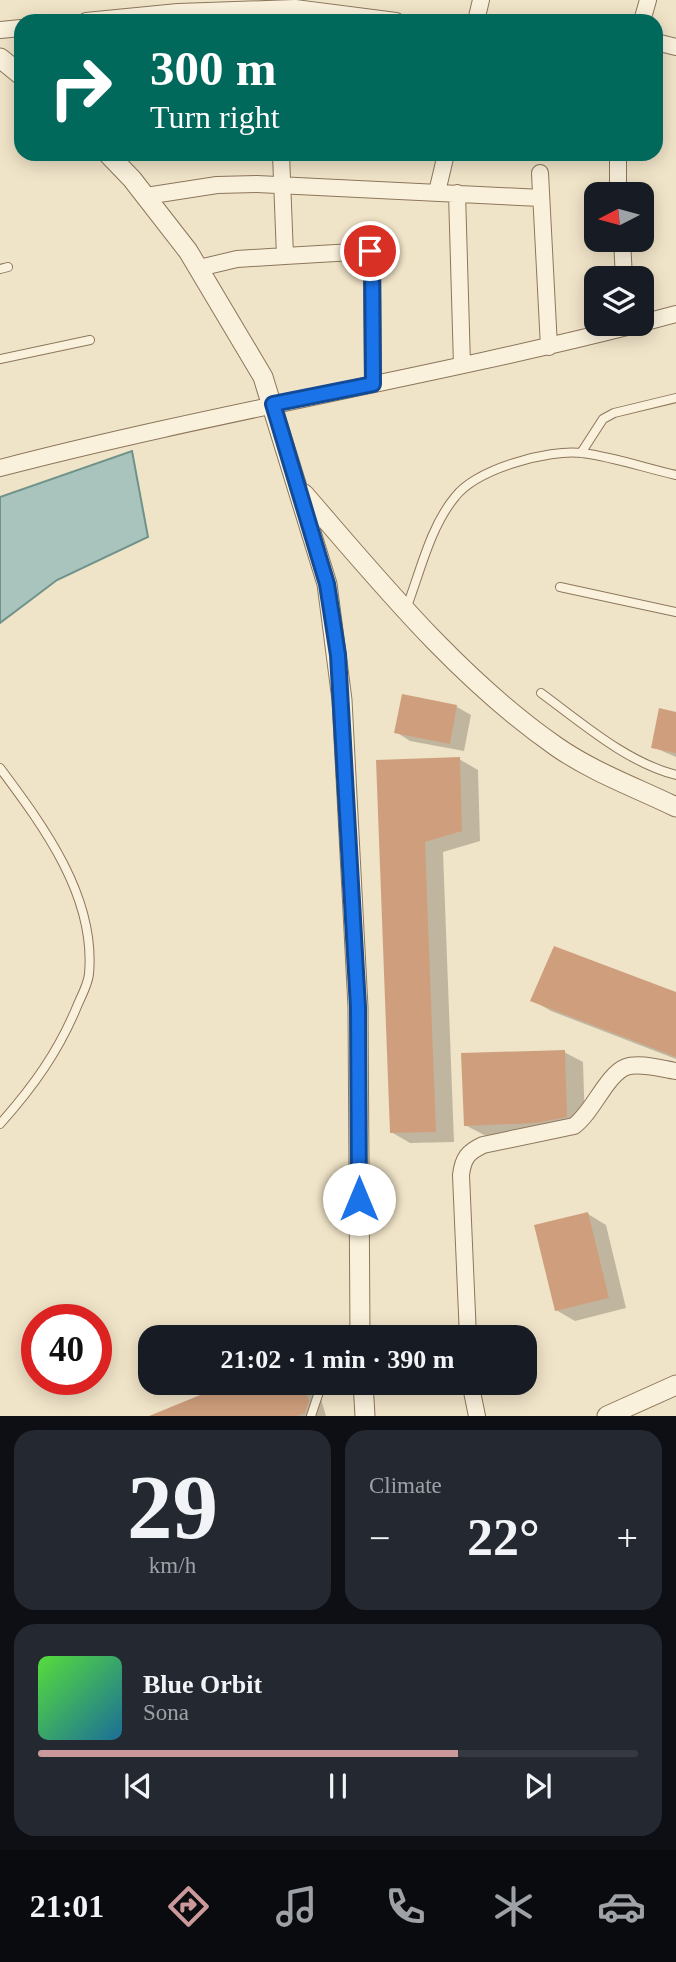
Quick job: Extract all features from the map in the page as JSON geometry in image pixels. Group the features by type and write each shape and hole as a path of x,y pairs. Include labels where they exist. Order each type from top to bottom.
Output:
{"street":[{"path":"158,14 295,10 332,14"},
{"path":"0,58 14,69"},
{"path":"114,161 146,196 199,268 263,377 327,584 342,700 358,1007 360,1325"},
{"path":"281,161 285,256"},
{"path":"437,192 444,161"},
{"path":"618,161 618,182"},
{"path":"540,173 549,347"},
{"path":"146,196 217,185 281,185 541,198"},
{"path":"457,193 462,365"},
{"path":"199,268 237,259 370,251 373,384"},
{"path":"654,319 676,314"},
{"path":"0,468 273,404 549,347 589,336"},
{"path":"298,488 406,610 512,713 559,748 676,807"},
{"path":"467,1325 460,1175 462,1161 470,1151 483,1145 574,1126 586,1117 616,1073 627,1066 676,1071"},
{"path":"607,1416 676,1385"},
{"path":"364,1395 365,1416"},
{"path":"473,1395 477,1416"}],"lane":[{"path":"0,359 90,340"},
{"path":"581,453 603,419 614,413 676,398"},
{"path":"406,610 443,516 453,498 469,481 518,463 581,453 676,475"},
{"path":"560,587 676,612"},
{"path":"541,693 615,747 663,772 676,775"},
{"path":"0,768 36,816 67,870 83,912 89,942 89,977 65,1036 39,1080 0,1124"},
{"path":"312,1416 318,1395"}],"water":[{"path":"132,451 148,537 57,580 0,623 0,497"}],"building":[{"path":"402,694 457,705 450,744 394,733"},
{"path":"659,708 676,712 676,753 651,748"},
{"path":"460,757 462,831 425,842 436,1132 390,1133 376,760"},
{"path":"554,946 676,992 676,1057 530,1001"},
{"path":"565,1050 567,1117 536,1123 464,1126 461,1053"},
{"path":"588,1212 609,1298 555,1311 534,1225"},
{"path":"200,1395 307,1395 309,1401 305,1413 297,1416 149,1416"}],"route":[{"path":"359,1199 358,1007 338,655 327,584 273,404 373,384 370,251"}]}
